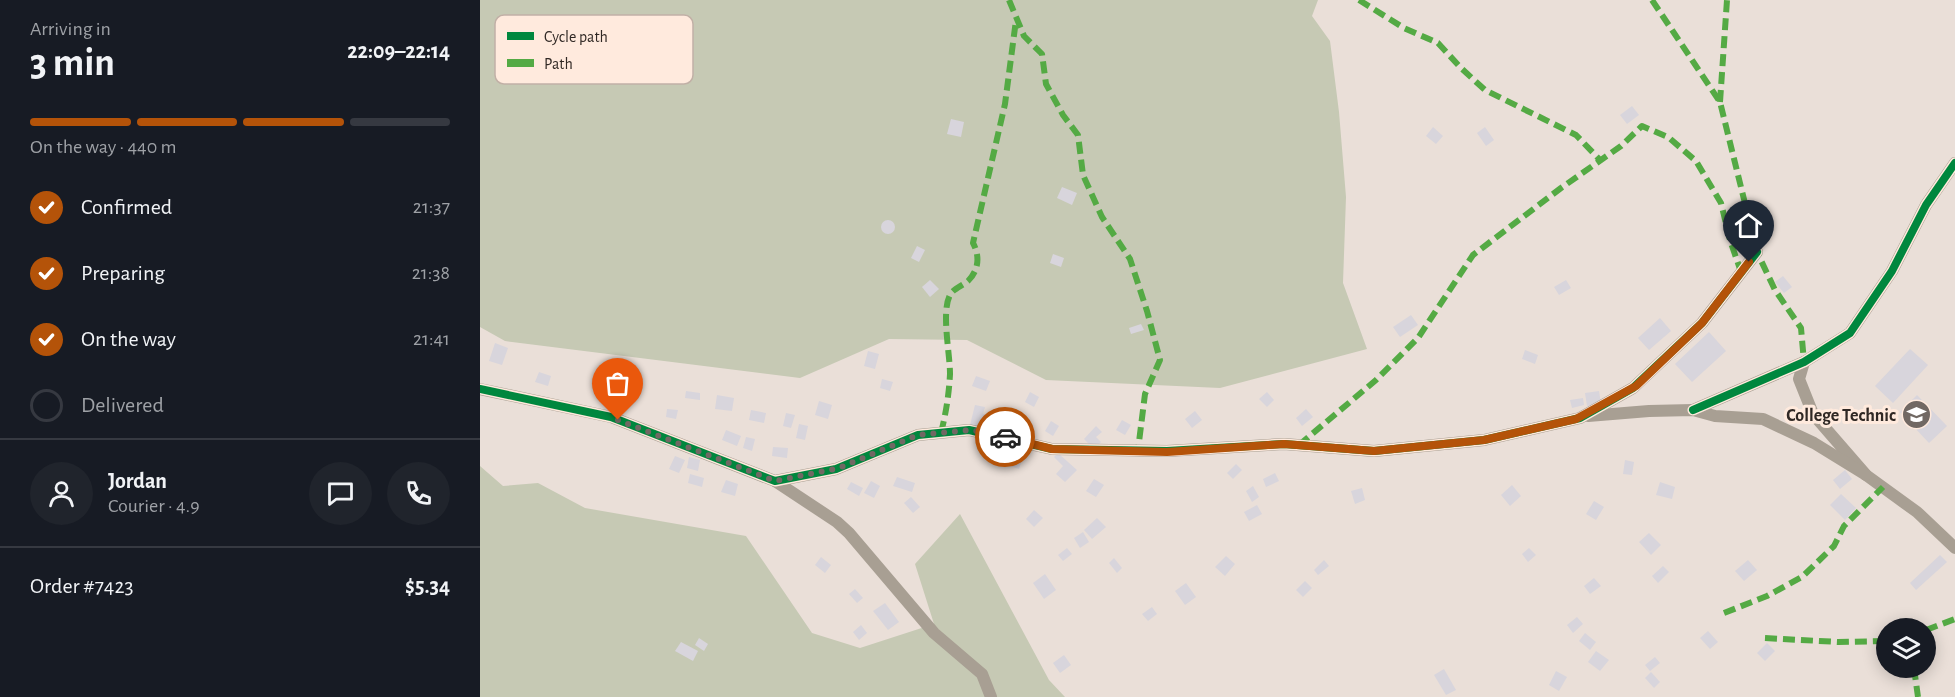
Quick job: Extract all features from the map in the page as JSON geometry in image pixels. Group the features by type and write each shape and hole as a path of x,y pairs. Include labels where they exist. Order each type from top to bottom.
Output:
{"street":[{"path":"1693,410 1803,362 1850,333 1892,271 1926,206 1955,163"},
{"path":"1584,417 1636,386 1702,323 1757,252"},
{"path":"1803,362 1799,379 1813,414 1866,475"},
{"path":"480,389 611,417 775,481 837,522 849,533 934,633 982,674 991,697"},
{"path":"775,481 839,468 918,435 969,430 1052,449 1167,452 1284,444 1374,451 1484,440 1584,417 1649,411 1693,410 1715,416 1763,419 1814,443 1866,475 1917,512 1955,548"}],"green space":[{"path":"480,0 1318,0 1312,16 1330,41 1339,112 1346,197 1343,283 1367,349 1220,388 1046,380 967,340 889,339 800,378 505,341 480,327"},
{"path":"480,466 503,486 538,483 585,508 746,536 812,633 860,648 934,624 915,564 960,514 1049,680 1065,697 480,697"}],"building":[{"path":"1632,106 1639,115 1627,124 1620,115"},
{"path":"951,119 964,122 961,137 947,134"},
{"path":"1433,127 1443,136 1436,144 1426,136"},
{"path":"1485,127 1494,140 1486,146 1477,133"},
{"path":"1062,187 1077,193 1072,205 1057,198"},
{"path":"885,220 891,220 895,227 891,234 885,234 881,230 881,224"},
{"path":"1762,220 1771,231 1763,238 1754,227"},
{"path":"917,246 925,250 919,262 911,258"},
{"path":"1053,254 1064,258 1061,267 1050,263"},
{"path":"1783,276 1792,287 1784,293 1775,282"},
{"path":"930,280 939,289 930,297 922,287"},
{"path":"1566,280 1571,288 1559,295 1554,287"},
{"path":"1411,315 1418,325 1400,337 1393,327"},
{"path":"1660,318 1671,331 1649,350 1638,338"},
{"path":"1141,324 1144,330 1131,334 1129,328"},
{"path":"1709,332 1726,351 1692,382 1675,364"},
{"path":"495,343 508,348 502,365 489,361"},
{"path":"1910,349 1928,365 1893,403 1875,386"},
{"path":"1525,350 1538,355 1535,364 1522,359"},
{"path":"868,351 879,354 875,369 864,366"},
{"path":"539,372 551,376 548,386 535,382"},
{"path":"976,376 990,381 986,391 972,386"},
{"path":"882,379 893,382 890,391 880,388"},
{"path":"686,391 700,393 700,400 685,398"},
{"path":"1599,391 1601,404 1587,406 1585,393"},
{"path":"1030,392 1039,397 1034,407 1025,402"},
{"path":"1267,392 1274,400 1267,407 1259,399"},
{"path":"717,395 734,398 732,411 715,409"},
{"path":"1917,395 1947,426 1929,443 1900,412"},
{"path":"1583,398 1584,405 1572,408 1570,400"},
{"path":"819,401 832,405 828,419 815,415"},
{"path":"975,405 985,407 983,414 990,415 986,429 970,425"},
{"path":"667,409 678,410 676,419 666,417"},
{"path":"1306,409 1313,417 1302,426 1296,418"},
{"path":"751,410 766,413 764,423 749,420"},
{"path":"1195,411 1202,420 1192,428 1185,419"},
{"path":"786,413 795,415 791,428 783,426"},
{"path":"1122,420 1131,425 1125,435 1116,430"},
{"path":"1051,421 1059,426 1053,436 1045,431"},
{"path":"799,424 808,426 805,440 796,438"},
{"path":"1096,426 1102,432 1096,437 1101,442 1094,449 1084,439"},
{"path":"726,430 741,436 737,446 722,440"},
{"path":"746,437 755,439 752,451 743,448"},
{"path":"773,447 788,448 787,458 772,456"},
{"path":"1014,450 1024,454 1019,469 1008,465"},
{"path":"1058,453 1077,470 1065,482 1056,474 1063,466 1054,457"},
{"path":"675,456 685,460 679,473 669,469"},
{"path":"689,457 700,460 698,471 687,468"},
{"path":"1625,460 1634,462 1632,475 1623,474"},
{"path":"1236,464 1242,470 1233,479 1227,473"},
{"path":"1845,470 1852,479 1840,489 1833,480"},
{"path":"1275,473 1279,481 1266,487 1263,479"},
{"path":"690,474 704,478 702,487 688,483"},
{"path":"897,477 915,483 912,492 893,486"},
{"path":"1094,479 1104,485 1096,497 1086,491"},
{"path":"726,480 738,484 735,496 721,492"},
{"path":"871,481 880,486 874,498 864,493"},
{"path":"851,482 863,488 859,496 847,489"},
{"path":"1660,482 1675,487 1672,499 1656,495"},
{"path":"1512,485 1521,496 1510,506 1501,495"},
{"path":"1253,486 1259,497 1252,502 1246,491"},
{"path":"1362,488 1365,500 1355,504 1351,491"},
{"path":"1841,494 1856,508 1845,520 1830,505"},
{"path":"911,497 920,507 913,513 904,503"},
{"path":"1594,501 1604,507 1596,520 1586,514"},
{"path":"1257,505 1262,514 1249,521 1244,512"},
{"path":"1034,510 1043,518 1034,527 1026,519"},
{"path":"1097,518 1106,527 1092,539 1084,530"},
{"path":"1083,532 1089,542 1080,548 1074,538"},
{"path":"1649,533 1661,545 1651,555 1639,542"},
{"path":"1067,548 1072,554 1063,561 1058,555"},
{"path":"1529,548 1536,555 1528,562 1522,554"},
{"path":"1940,555 1947,562 1916,590 1910,583"},
{"path":"1226,556 1235,564 1225,576 1215,567"},
{"path":"821,557 831,565 825,573 815,565"},
{"path":"1114,558 1122,568 1117,573 1109,563"},
{"path":"1324,560 1329,566 1318,575 1314,570"},
{"path":"1748,560 1757,570 1744,581 1735,571"},
{"path":"1663,566 1669,572 1658,583 1652,576"},
{"path":"1045,574 1056,590 1044,599 1033,583"},
{"path":"1594,578 1601,586 1590,594 1584,586"},
{"path":"1305,581 1312,588 1303,597 1296,590"},
{"path":"1186,583 1196,597 1185,605 1175,591"},
{"path":"855,589 863,598 857,603 849,594"},
{"path":"885,603 899,622 888,630 873,611"},
{"path":"1152,607 1157,614 1148,621 1142,614"},
{"path":"1577,617 1583,624 1573,633 1567,625"},
{"path":"861,625 867,633 859,640 853,632"},
{"path":"1708,631 1718,642 1710,649 1700,638"},
{"path":"1585,633 1596,642 1590,650 1579,641"},
{"path":"699,638 708,644 704,651 695,645"},
{"path":"681,642 698,651 693,661 675,651"},
{"path":"1767,643 1775,651 1765,661 1757,653"},
{"path":"1596,651 1609,660 1600,671 1588,662"},
{"path":"1064,655 1071,665 1060,673 1053,663"},
{"path":"1655,657 1660,663 1650,671 1645,665"},
{"path":"1444,669 1456,690 1446,695 1434,675"},
{"path":"1556,671 1567,677 1559,691 1549,685"},
{"path":"1651,672 1660,682 1654,688 1645,678"}],"marked path":[{"path":"1009,0 1024,36 1042,54 1046,84 1063,115 1078,135 1083,175 1102,217 1130,259 1147,311 1160,360 1145,394 1138,450"},
{"path":"1359,0 1404,28 1438,43 1485,90 1576,135 1601,161"},
{"path":"1652,0 1720,102 1757,252 1775,290 1801,328 1804,362"},
{"path":"1720,102 1727,0"},
{"path":"941,433 950,374 946,322 947,302 951,293 968,281 976,268 977,253 973,243 1005,104 1016,20"},
{"path":"1299,445 1376,380 1418,338 1473,255 1621,146 1642,126 1668,137 1696,161 1721,203 1741,272"},
{"path":"1724,613 1767,596 1802,577 1834,546 1844,526 1883,487"},
{"path":"1936,626 1955,619"},
{"path":"1765,638 1838,642 1876,641"},
{"path":"1915,678 1918,697"}],"cycle path":[{"path":"1693,410 1804,362 1850,333 1892,271 1926,205 1955,163"},
{"path":"480,389 611,417 775,481 836,469 918,435 969,430 1052,449 1167,451 1284,444 1374,451 1484,440 1580,418 1633,388 1702,323 1757,252"}],"way so far":[{"path":"618,420 716,456 775,481 839,468 918,435 976,430 1005,437"}],"place":[{"name":"College Technic","path":"1917,415"}],"route":[{"path":"1005,437 1052,449 1167,452 1284,444 1374,451 1484,440 1576,419 1584,417 1636,386 1702,323 1749,262"}]}
